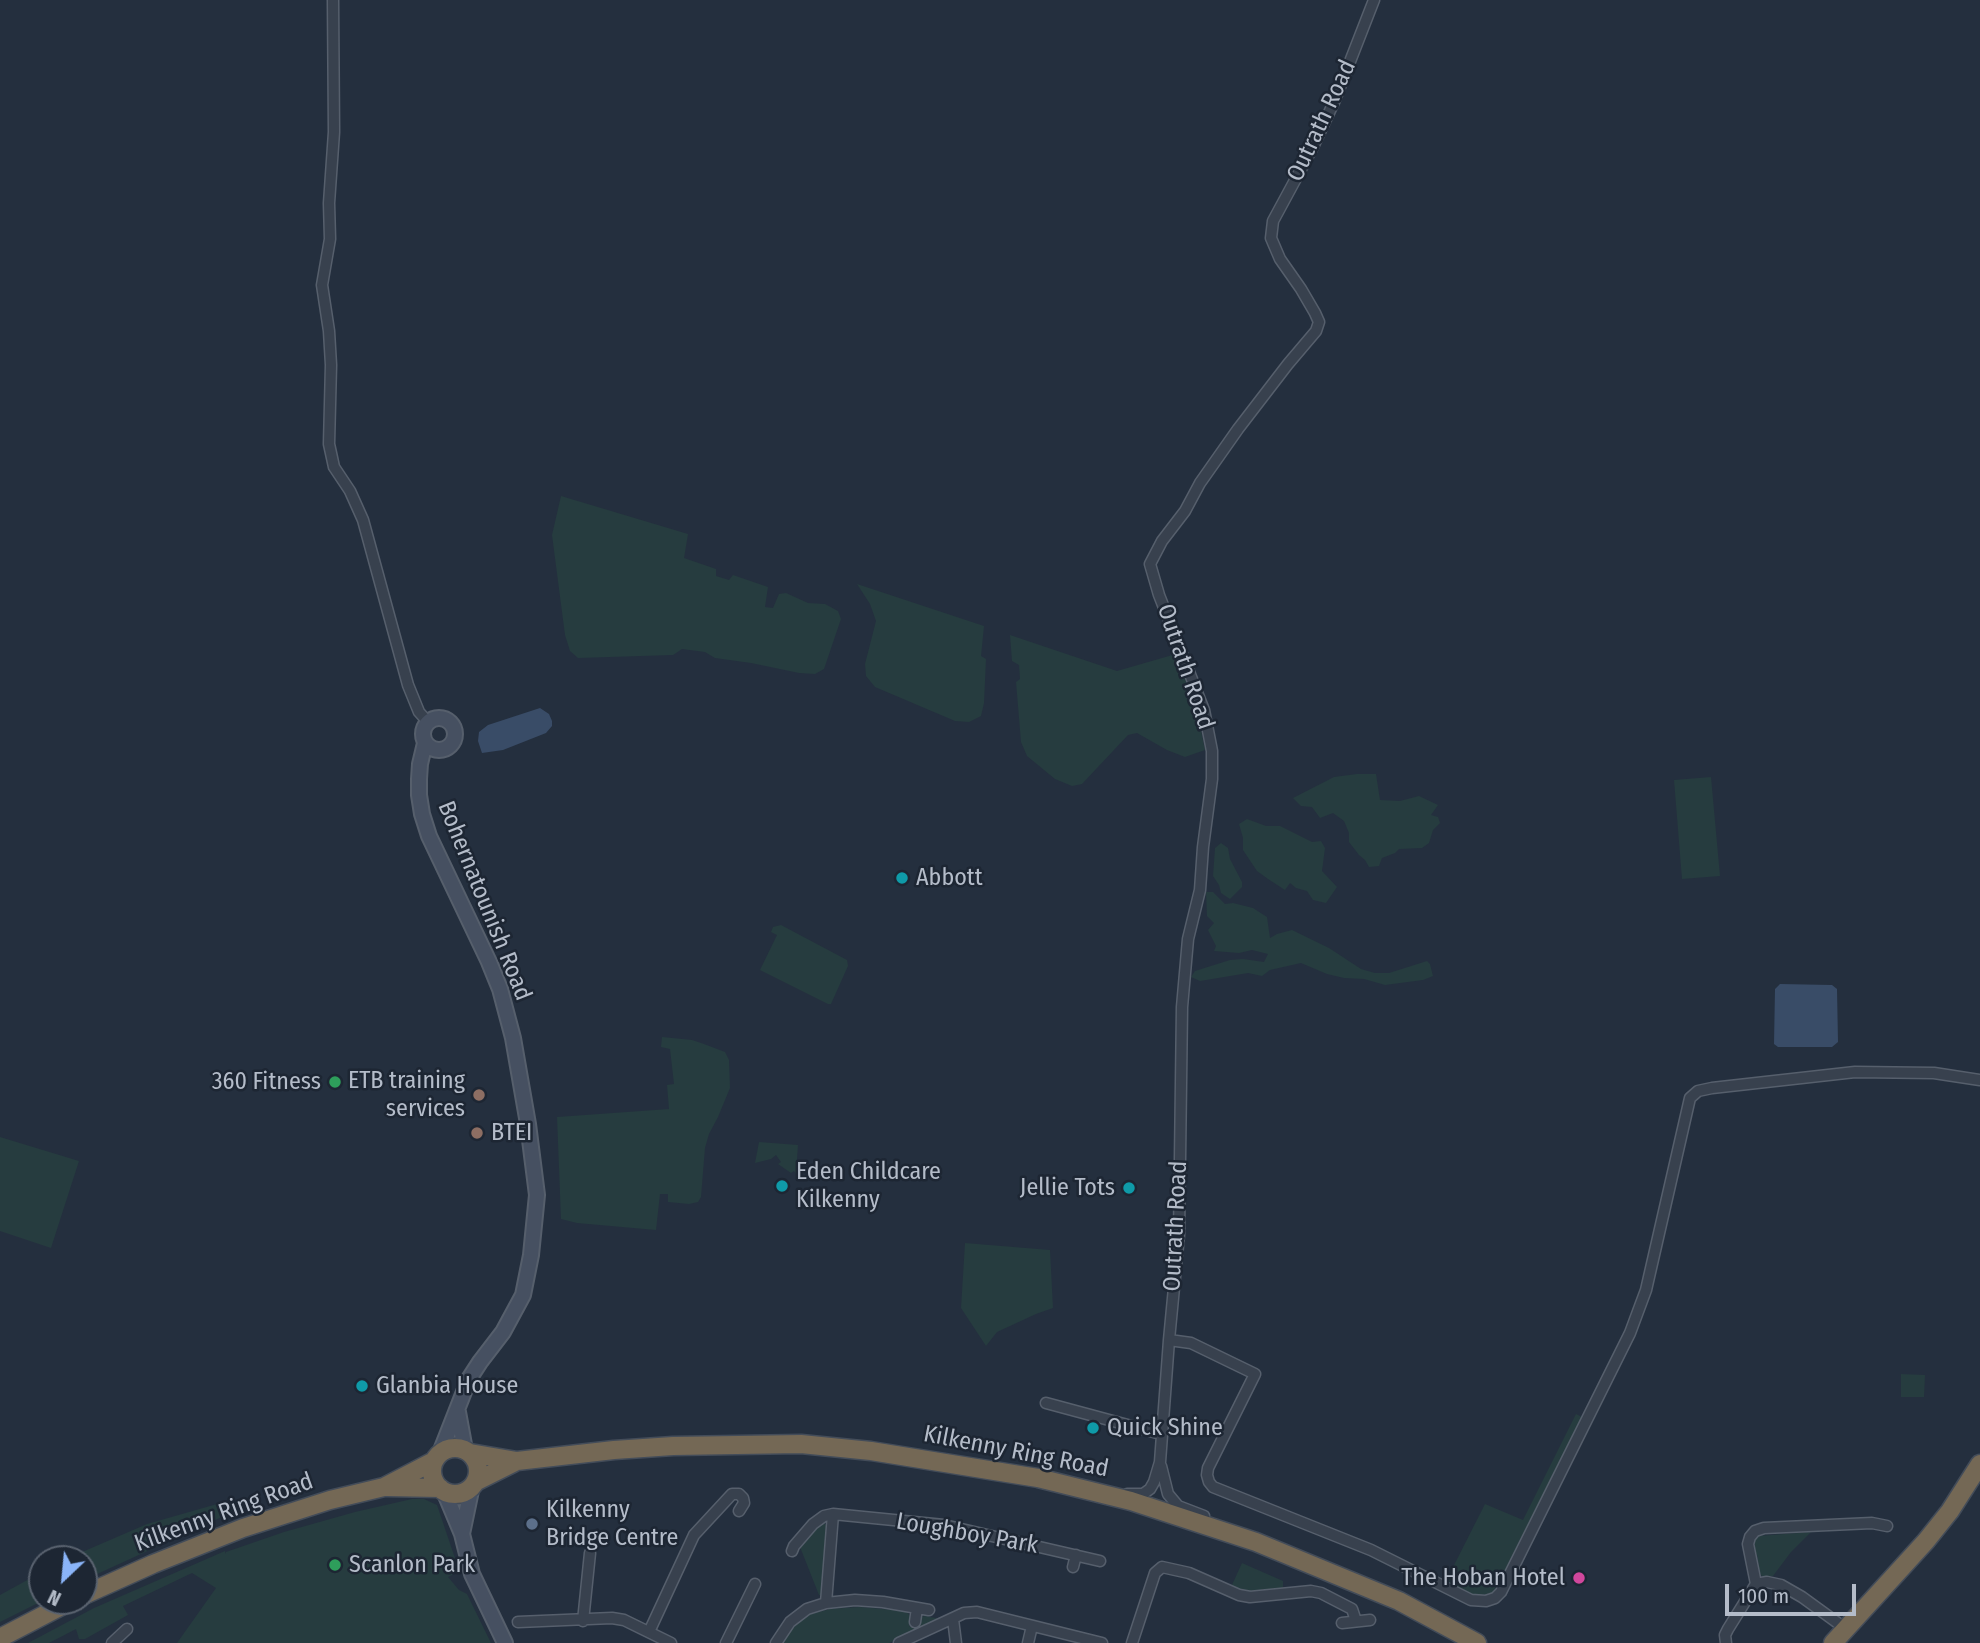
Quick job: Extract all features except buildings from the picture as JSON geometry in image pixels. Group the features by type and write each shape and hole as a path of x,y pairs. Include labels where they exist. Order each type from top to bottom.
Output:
{"highway":[{"name":"Kilkenny Ring Road","path":"467,1451 517,1461 673,1446 802,1444 972,1466 1064,1483 1132,1501 1256,1542 1399,1601 1477,1643"},
{"path":"452,1448 467,1451 478,1466 474,1484 459,1493 442,1489 432,1475 437,1457 452,1448"},
{"name":"Kilkenny Ring Road","path":"384,1487 437,1457"},
{"name":"Kilkenny Ring Road","path":"474,1484 517,1461"},
{"path":"1833,1643 1926,1541 1950,1511 1980,1464"},
{"name":"Kilkenny Ring Road","path":"98,1589 243,1528 330,1500 384,1487 442,1489"},
{"path":"0,1638 44,1615"}],"street":[{"path":"333,0 334,132 329,203 331,239 322,285 331,365 329,443 334,467 350,491 363,520 408,685 419,712 428,722 423,730 430,746"},
{"name":"Outrath Road","path":"1064,1483 1094,1486 1133,1495 1143,1494 1154,1482 1160,1462 1168,1340 1179,1235 1182,1007 1188,939 1200,890 1212,779 1212,751 1204,710 1150,564 1162,541 1185,511 1200,483 1238,429 1315,331 1318,322 1315,313 1280,258 1271,238 1273,222 1335,100 1374,0"},
{"name":"Bohernatounish Road","path":"428,722 435,718 444,718 451,723 454,732 453,740 447,747 439,750 430,746 420,764 419,795 425,825 500,989 513,1038 537,1195 531,1255 523,1295 503,1332 475,1368 437,1457"},
{"path":"1168,1340 1191,1343 1255,1374 1208,1468 1207,1475 1213,1487 1371,1550 1471,1600 1486,1601 1502,1592 1630,1333 1646,1290 1690,1098 1698,1091 1712,1088 1855,1072 1934,1073 1980,1080"},
{"path":"1046,1403 1161,1434"},
{"path":"458,1410 467,1451"},
{"name":"Outrath Road","path":"1160,1462 1168,1494 1178,1506 1222,1523 1256,1542"},
{"path":"462,1534 474,1484"},
{"path":"442,1489 462,1534 472,1574 505,1643"},
{"path":"649,1632 694,1535 732,1494 739,1494 743,1498 744,1503 739,1511"},
{"path":"792,1551 813,1524 824,1516 833,1514 826,1603"},
{"name":"Loughboy Park","path":"833,1514 944,1525 1100,1561"},
{"path":"1726,1643 1728,1629 1756,1584 1748,1544 1755,1531 1764,1528 1872,1523 1887,1526"},
{"path":"583,1620 590,1553"},
{"path":"1073,1567 1076,1555"},
{"path":"1132,1643 1155,1573 1162,1567 1189,1573 1239,1595 1250,1597 1321,1592 1352,1609 1356,1621"},
{"path":"1756,1584 1767,1582 1781,1586 1802,1597 1846,1629"},
{"path":"726,1643 755,1584"},
{"path":"776,1643 790,1622 807,1609 826,1603 855,1600 929,1610"},
{"path":"915,1622 917,1608"},
{"path":"900,1643 964,1614 976,1612 1100,1643"},
{"path":"518,1622 612,1618 624,1620 671,1643"},
{"path":"953,1619 956,1643"},
{"path":"1342,1623 1370,1620"},
{"path":"1028,1643 1032,1626"},
{"path":"112,1643 127,1629"}],"green space":[{"path":"561,496 688,534 684,558 716,569 716,576 729,580 733,575 768,587 765,607 773,608 779,594 786,593 808,603 825,604 838,611 841,619 824,669 815,674 799,673 715,658 705,652 682,649 673,655 578,658 570,651 565,635 552,535"},
{"path":"857,584 984,626 981,656 986,659 981,716 969,722 955,721 875,687 866,676 865,664 876,621 870,604"},
{"path":"1010,635 1117,671 1176,654 1197,712 1205,750 1185,757 1137,733 1128,735 1082,784 1072,786 1055,779 1027,756 1021,742 1016,682 1020,679 1019,665 1012,661"},
{"path":"1376,774 1380,800 1400,801 1419,796 1438,805 1431,815 1438,817 1440,823 1433,830 1429,843 1422,848 1399,849 1382,858 1379,866 1369,867 1349,842 1344,821 1333,813 1320,818 1312,807 1301,806 1293,798 1334,777"},
{"path":"1711,777 1720,876 1682,879 1674,780"},
{"path":"1247,819 1266,826 1280,826 1312,842 1321,841 1325,848 1322,871 1337,887 1326,903 1313,900 1307,891 1290,883 1285,890 1257,871 1243,850 1239,824"},
{"path":"1221,843 1228,848 1230,859 1242,882 1242,887 1230,899 1221,893 1213,876 1215,848"},
{"path":"1206,892 1213,892 1225,904 1233,903 1253,908 1267,917 1270,938 1292,930 1329,948 1361,969 1375,973 1389,973 1427,961 1433,976 1385,985 1327,974 1301,963 1270,970 1262,976 1248,973 1200,981 1191,977 1195,971 1230,960 1264,962 1268,954 1252,950 1239,953 1214,951 1216,946 1208,930 1214,923 1207,916"},
{"path":"781,925 847,960 848,966 831,1004 760,970 777,935 771,932 773,927"},
{"path":"662,1037 704,1044 725,1052 729,1060 730,1088 705,1148 701,1197 698,1202 689,1204 668,1202 668,1194 660,1194 656,1230 577,1223 561,1219 557,1117 669,1109 667,1085 674,1084 670,1049 661,1047"},
{"path":"0,1137 79,1161 51,1248 0,1231"},
{"path":"759,1142 798,1145 796,1174 778,1164 781,1162 776,1155 755,1163"},
{"path":"965,1243 1050,1250 1053,1308 997,1332 986,1346 961,1308"},
{"path":"1901,1374 1925,1375 1924,1397 1901,1397"},
{"path":"1576,1414 1582,1417 1501,1581 1492,1593 1476,1596 1451,1584 1447,1579 1485,1504 1523,1520"},
{"name":"Scanlon Park","path":"412,1499 424,1499 437,1505 457,1564 452,1575 448,1577 459,1590 467,1594 491,1643 177,1643 216,1588 192,1573 123,1606 128,1615 85,1639 79,1639 76,1629 49,1643 28,1643 81,1615 98,1615 98,1606 225,1551 225,1554 284,1532"},
{"path":"257,1501 98,1574 98,1545 147,1524 217,1504"},
{"path":"822,1523 828,1528 822,1595 819,1595 800,1547"},
{"path":"1811,1532 1773,1576 1760,1574 1752,1544 1758,1536"},
{"path":"1242,1563 1283,1581 1283,1591 1248,1593 1231,1587"},
{"path":"28,1580 28,1608 0,1622 0,1595"},
{"path":"859,1607 906,1611 910,1616 909,1626 916,1628 922,1617 941,1619 889,1643 781,1643 789,1631 808,1615 830,1609"}],"water":[{"path":"540,708 549,714 552,721 552,726 546,733 503,750 482,753 478,741 479,732 488,725"},
{"path":"1780,984 1832,985 1837,989 1838,1042 1832,1047 1778,1047 1774,1044 1775,989"}],"place":[{"name":"Abbott","path":"902,878"},
{"name":"360 Fitness","path":"335,1082"},
{"name":"ETB training services","path":"479,1095"},
{"name":"BTEI","path":"477,1133"},
{"name":"Eden Childcare Kilkenny","path":"782,1186"},
{"name":"Jellie Tots","path":"1129,1188"},
{"name":"Glanbia House","path":"362,1386"},
{"name":"Quick Shine","path":"1093,1428"},
{"name":"Kilkenny Bridge Centre","path":"532,1524"},
{"name":"Scanlon Park","path":"335,1565"},
{"name":"The Hoban Hotel","path":"1579,1578"}]}
